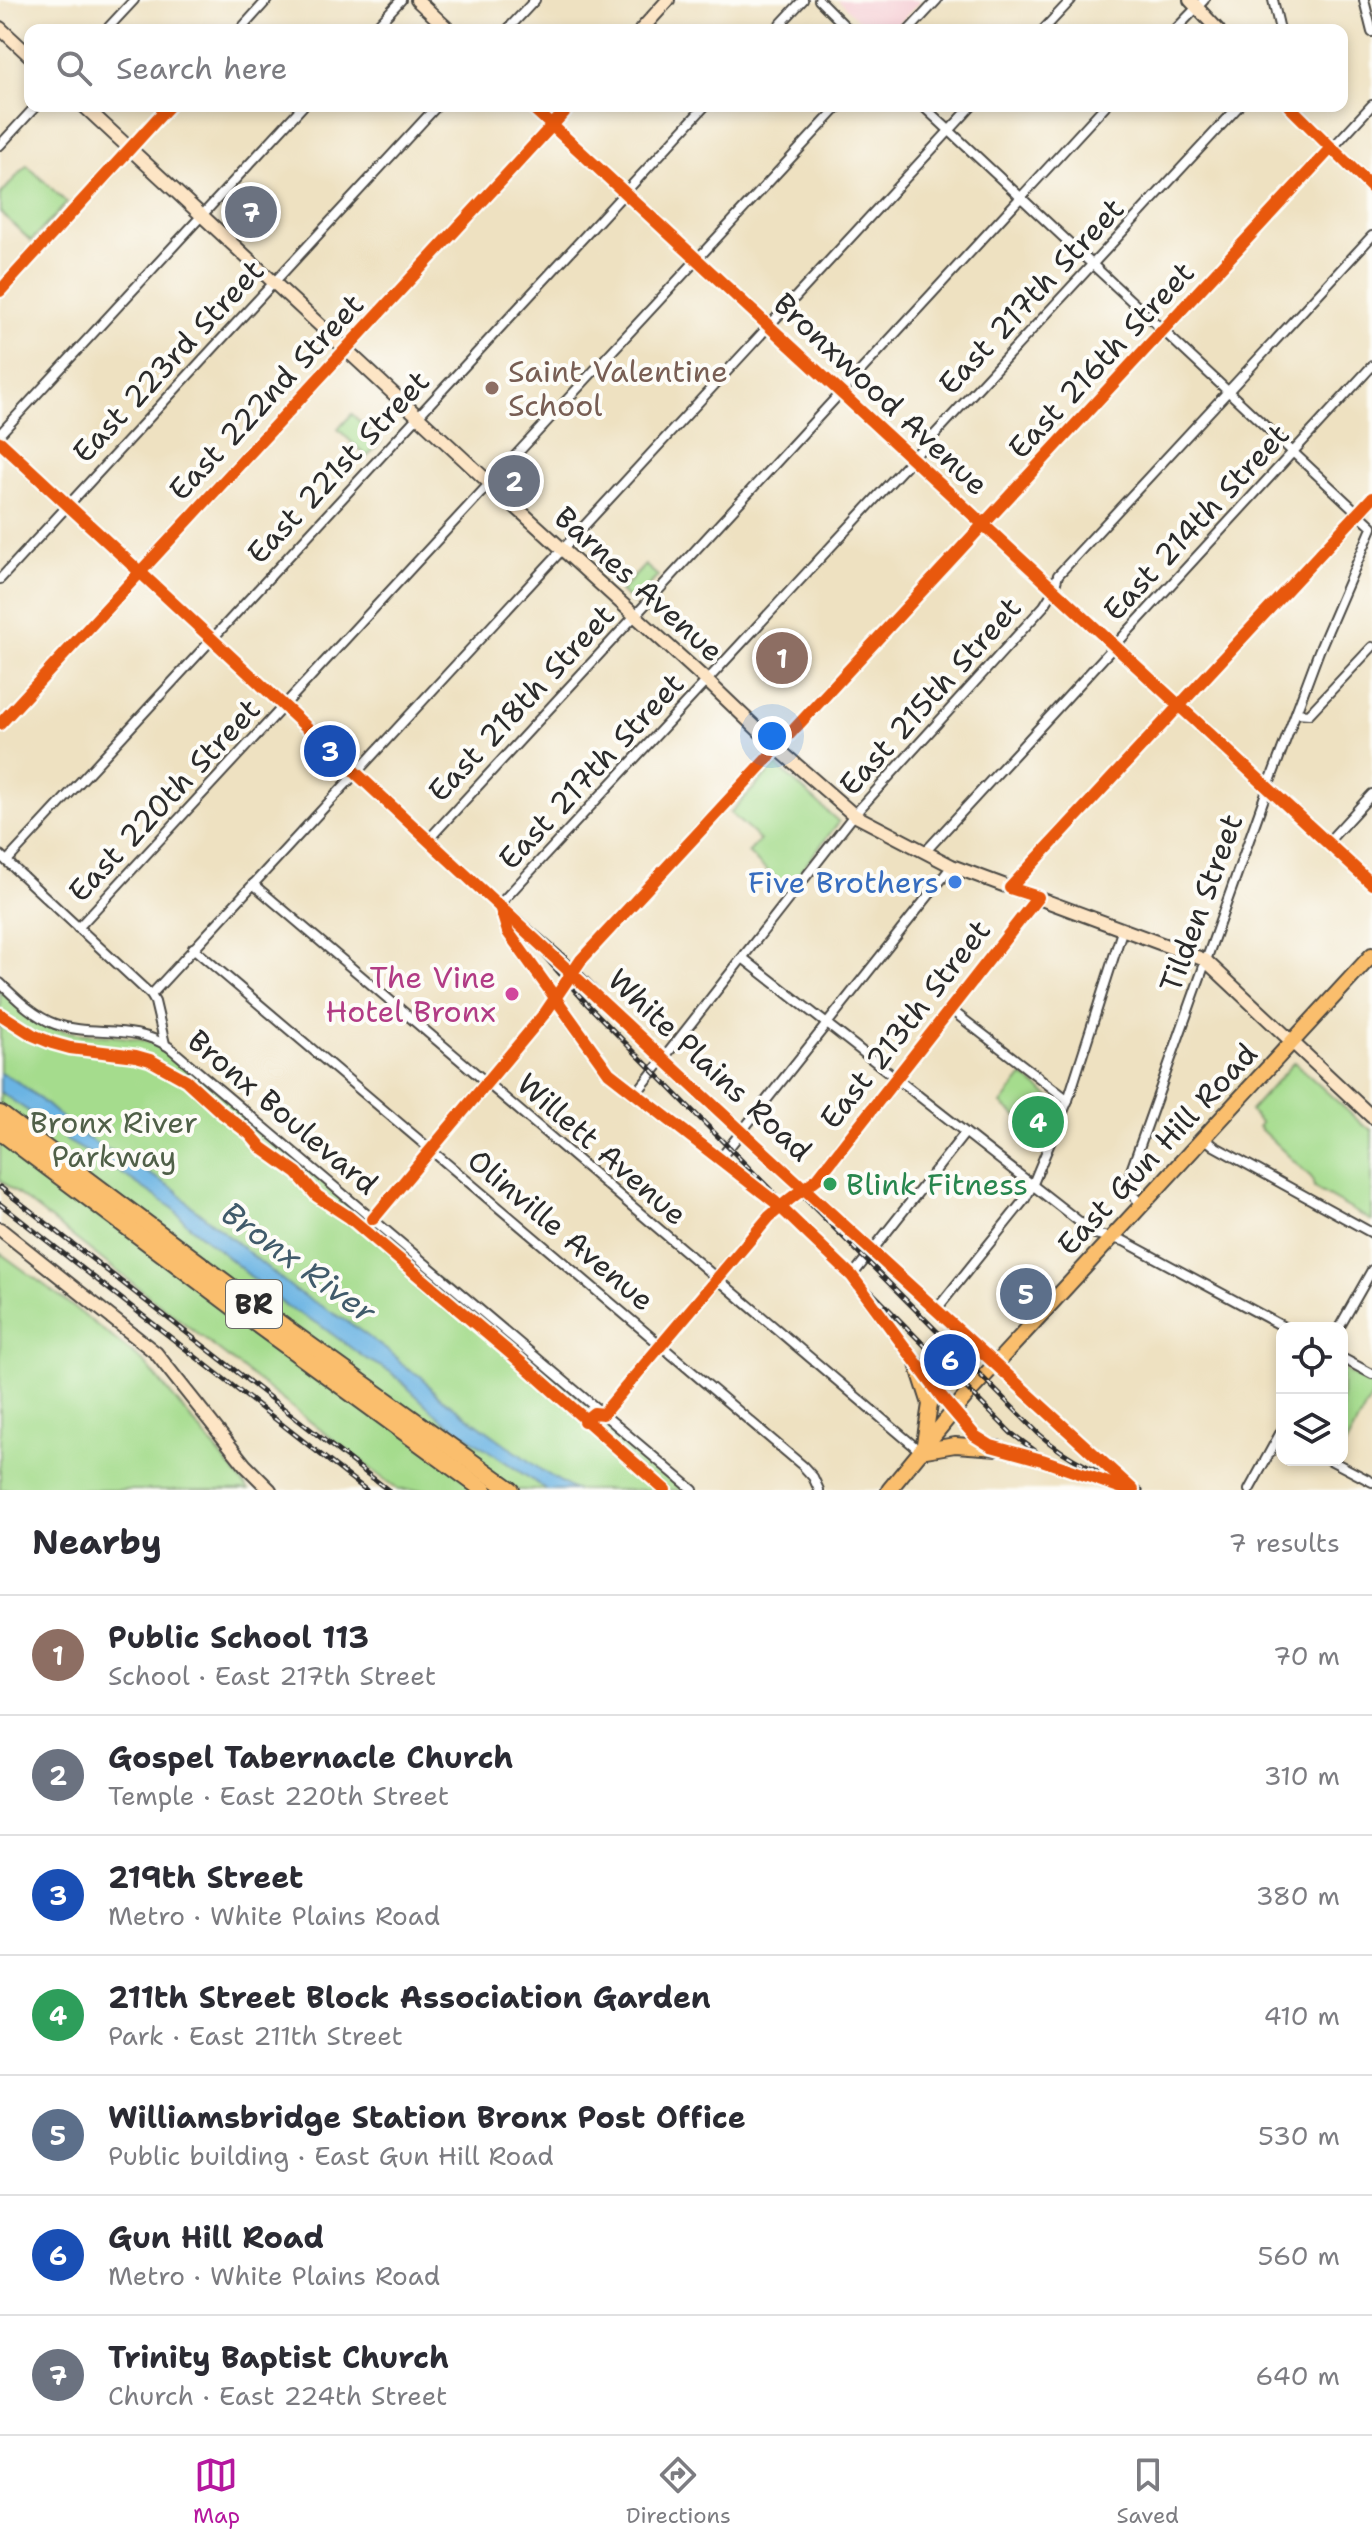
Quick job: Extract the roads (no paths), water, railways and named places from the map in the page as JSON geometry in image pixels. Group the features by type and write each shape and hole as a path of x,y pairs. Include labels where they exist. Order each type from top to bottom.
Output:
{"highway":[{"name":"BR","path":"0,1114 487,1483"},
{"name":"BR","path":"0,1131 223,1299 487,1483 511,1490"},
{"path":"487,1483 524,1490"}],"main road":[{"name":"East Gun Hill Road","path":"889,1490 953,1410 1372,955"},
{"path":"917,1364 930,1404 921,1449 955,1445 998,1448"}],"street":[{"path":"112,24 134,0"},
{"path":"245,24 267,0"},
{"path":"379,24 401,0"},
{"path":"417,0 443,24"},
{"path":"513,24 535,0"},
{"path":"646,24 668,0"},
{"path":"781,24 803,0"},
{"path":"819,0 843,24"},
{"path":"915,24 937,0"},
{"path":"1049,24 1071,0"},
{"path":"1273,0 1279,24"},
{"path":"1364,0 1372,32"},
{"path":"1180,24 1197,2 1214,24"},
{"path":"0,28 24,50"},
{"name":"East 216th Street","path":"373,1219 545,1013 571,971 1372,105"},
{"path":"0,145 30,112"},
{"name":"Barnes Avenue","path":"90,112 489,483 854,815 952,866 1205,960 1372,1117"},
{"path":"0,291 164,112"},
{"path":"0,434 297,112"},
{"name":"East 223rd Street","path":"0,579 431,112"},
{"name":"Bronxwood Avenue","path":"537,112 1372,884"},
{"name":"East 222nd Street","path":"0,724 565,112"},
{"name":"East 221st Street","path":"3,858 212,638 699,112"},
{"name":"East 220th Street","path":"78,928 833,112"},
{"path":"929,112 1372,527"},
{"path":"151,995 966,112"},
{"name":"East 218th Street","path":"429,839 1099,112"},
{"name":"East 217th Street","path":"499,905 1233,112"},
{"path":"1300,113 1330,149 1372,188"},
{"name":"East 215th Street","path":"635,1095 854,815 1044,606 1054,590 1058,575 1372,236"},
{"name":"East 214th Street","path":"925,852 1372,366"},
{"name":"White Plains Road","path":"0,442 1131,1490"},
{"name":"East 213th Street","path":"1010,888 1372,498"},
{"name":"Tilden Street","path":"1141,1204 1128,1190 1129,1176 1268,787 1319,651 1372,527"},
{"path":"1296,713 1309,714 1372,647"},
{"path":"1328,842 1372,794"},
{"path":"3,858 151,995 165,1044"},
{"path":"719,1160 952,866"},
{"name":"Willett Avenue","path":"253,884 716,1280 921,1449"},
{"name":"East 213th Street","path":"603,1414 780,1206 818,1178 1038,897"},
{"name":"White Plains Road","path":"499,905 508,932 606,1070 780,1206 852,1276 917,1364 979,1440 1131,1490"},
{"name":"White Plains Road","path":"520,923 546,982"},
{"path":"936,1310 1025,1199 1032,1186 1068,1100 1123,928"},
{"name":"Olinville Avenue","path":"193,948 803,1466 819,1490"},
{"path":"744,959 1095,1234 1124,1241 1276,1323"},
{"name":"Bronx Boulevard","path":"0,983 27,1008 51,1022 76,1028 134,1032 165,1044 693,1490"},
{"path":"950,1009 1068,1100"},
{"path":"852,1276 965,1133"},
{"path":"1203,1137 1372,1233"},
{"path":"0,1229 156,1353 245,1465 270,1490"},
{"path":"1342,1322 1372,1270"},
{"path":"1348,1361 1372,1374"},
{"path":"1249,1490 1276,1441"},
{"path":"1071,1470 1082,1465 1083,1445"},
{"path":"1341,1466 1372,1482"}],"water":[{"path":"0,1073 22,1085 91,1140 176,1190 296,1291 351,1324 396,1357 407,1369 421,1376 436,1394 574,1490 547,1490 440,1418 391,1372 287,1307 184,1221 174,1209 108,1164 67,1141 62,1134 0,1092"}],"railway":[{"path":"0,437 569,961 1039,1434 1075,1460 1141,1490"},
{"path":"529,939 588,1005 1011,1433 1045,1458 1084,1477"},
{"path":"0,1187 388,1490"},
{"path":"0,1204 366,1490"}],"place":[{"name":"Trinity Baptist Church","path":"251,212"},
{"name":"Saint Valentine School","path":"492,388"},
{"name":"Gospel Tabernacle Church","path":"514,481"},
{"name":"Public School 113","path":"782,658"},
{"name":"219th Street","path":"330,751"},
{"name":"Five Brothers","path":"955,882"},
{"name":"The Vine Hotel Bronx","path":"512,994"},
{"name":"211th Street Block Association Garden","path":"1038,1122"},
{"name":"Blink Fitness","path":"830,1184"},
{"name":"Williamsbridge Station Bronx Post Office","path":"1026,1294"},
{"name":"Gun Hill Road","path":"950,1360"}],"park label":[{"name":"Bronx River Parkway","path":"114,1139"}],"water label":[{"name":"Bronx River","path":"299,1262"}]}
